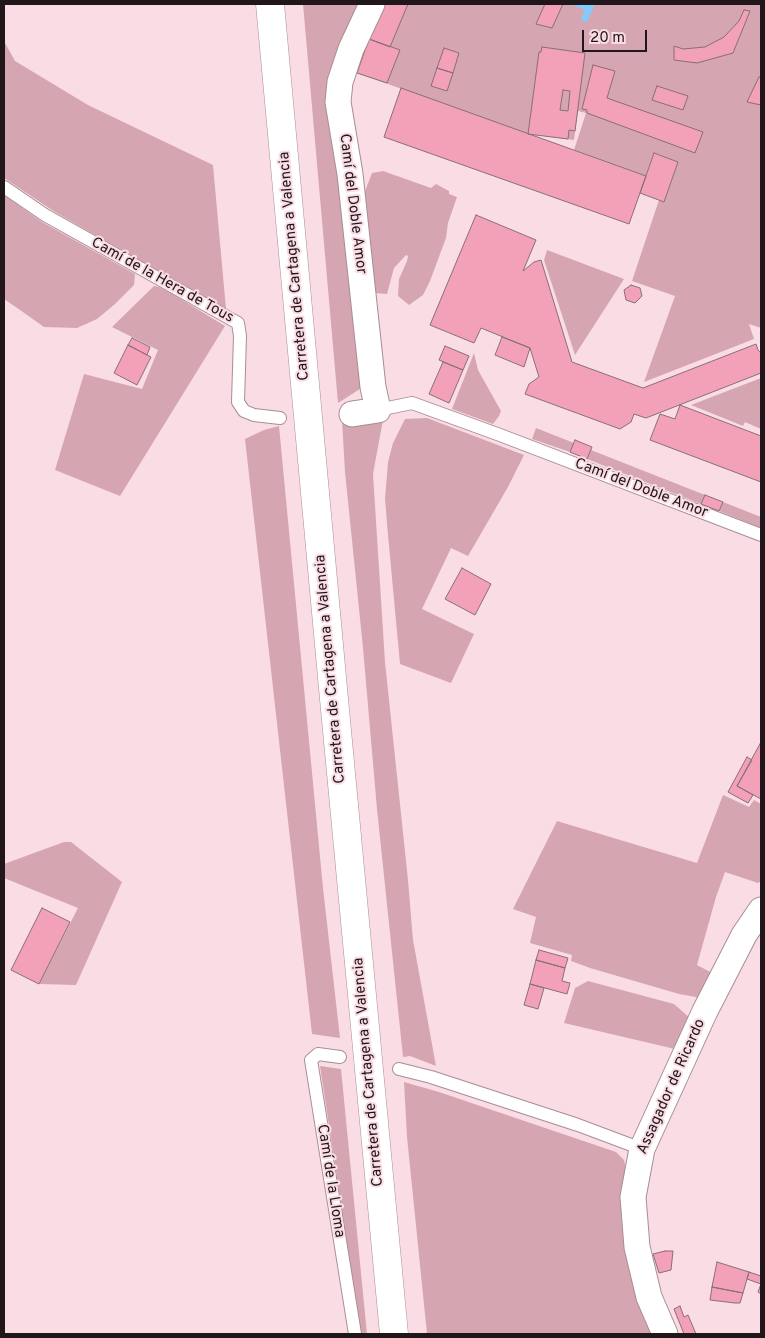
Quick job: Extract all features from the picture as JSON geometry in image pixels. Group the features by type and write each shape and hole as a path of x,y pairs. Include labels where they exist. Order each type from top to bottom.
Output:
{"highway":[{"name":"Carretera de Cartagena a Valencia","path":"270,4 394,1334"}],"street":[{"name":"Camí del Doble Amor","path":"352,414 378,410 373,388 350,174 338,102 340,82 350,49 372,4"},
{"name":"Assagador de Ricardo","path":"665,1334 650,1297 638,1247 633,1197 642,1149 701,1019 744,935 761,910"}],"lane":[{"name":"Camí de la Hera de Tous","path":"4,187 45,215 238,324 240,336 238,402 244,411 254,415 280,418"},
{"name":"Camí del Doble Amor","path":"378,410 412,403 761,534"},
{"name":"Camí de la Lloma","path":"340,1057 318,1054 311,1060 355,1334"},
{"path":"399,1069 431,1077 578,1125 642,1149"}],"shaded area":[{"path":"303,4 365,4 338,62 363,387 338,403"},
{"path":"384,4 761,4 761,328 749,324 754,339 644,382 675,296 632,281 659,200 664,202 678,162 654,153 646,176 574,150 586,113 578,111 574,140 528,134 357,73"},
{"path":"4,41 15,61 88,105 213,165 226,309 55,212 4,178"},
{"path":"383,171 431,188 436,184 449,191 449,194 457,197 448,223 446,238 430,281 423,295 409,305 398,296 399,279 407,261 408,256 406,255 394,268 387,294 374,293 362,199 372,173"},
{"path":"4,195 42,222 135,274 134,285 97,319 77,328 44,327 4,299"},
{"path":"547,250 624,279 575,355 544,260"},
{"path":"154,286 171,293 225,326 120,496 55,470 84,374 142,389 158,350 112,327"},
{"path":"474,353 478,370 501,411 493,424 452,409"},
{"path":"761,378 761,429 745,422 743,426 691,405"},
{"path":"427,418 524,455 508,487 468,556 451,548 422,609 474,634 451,683 400,664 388,535 385,499 388,462 393,443 405,419"},
{"path":"383,420 373,474 385,662 413,940 436,1066 410,1056 403,1057 345,472 342,421"},
{"path":"279,426 323,888 340,1038 312,1034 245,439 264,430"},
{"path":"536,428 574,443 570,452 532,439"},
{"path":"591,450 705,495 701,504 587,459"},
{"path":"723,502 761,517 761,528 719,511"},
{"path":"723,795 749,807 754,800 761,804 761,881 758,883 725,872 697,965 714,974 701,998 679,994 590,968 571,961 572,955 530,943 536,917 513,909 557,821 697,863"},
{"path":"64,842 71,842 122,882 76,985 39,984 78,908 4,878 4,864"},
{"path":"588,981 674,1004 690,1018 675,1049 564,1023 575,988"},
{"path":"320,1066 341,1069 367,1334 359,1334"},
{"path":"404,1082 616,1152 624,1160 626,1169 621,1218 630,1272 653,1334 427,1334 407,1137"}],"water":[{"path":"570,4 595,4 587,22 581,20 585,10"}],"building":[{"path":"384,4 408,4 390,47 369,39"},
{"path":"545,4 563,4 552,28 536,24"},
{"path":"744,10 750,11 733,53 697,63 674,60 674,46 683,49 705,47 724,37 739,21"},
{"path":"369,39 400,50 387,83 357,73"},
{"path":"542,47 585,53 575,131 569,130 568,139 528,134 539,52 541,52","holes":["563,90 570,91 568,111 560,110"]},
{"path":"444,48 459,53 453,73 437,68"},
{"path":"593,65 615,71 607,98 703,132 695,153 587,113 587,110 582,109"},
{"path":"437,68 453,73 447,91 431,86"},
{"path":"759,77 761,77 761,105 747,102"},
{"path":"657,86 688,96 683,110 652,100"},
{"path":"401,88 646,176 629,224 384,137"},
{"path":"654,153 678,162 664,202 640,193"},
{"path":"476,215 536,240 523,271 534,262 541,260 572,362 643,388 756,344 761,353 761,373 646,418 634,414 631,422 620,429 525,394 529,384 539,377 530,348 481,328 474,343 430,325"},
{"path":"631,285 640,288 642,296 635,303 626,300 624,290"},
{"path":"502,337 530,348 524,367 495,355"},
{"path":"132,338 150,347 147,355 128,345"},
{"path":"128,345 151,357 137,385 114,373"},
{"path":"445,346 469,356 463,370 439,360"},
{"path":"443,362 463,370 449,403 429,394"},
{"path":"680,405 761,436 761,482 650,440 660,414 675,419"},
{"path":"575,440 592,447 587,459 570,452"},
{"path":"705,495 723,502 719,511 701,504"},
{"path":"462,568 491,584 475,615 445,599"},
{"path":"761,742 761,799 737,786"},
{"path":"747,757 752,760 737,786 753,795 748,803 728,792"},
{"path":"42,908 70,922 39,984 11,970"},
{"path":"539,950 568,958 565,968 536,960"},
{"path":"536,960 565,968 562,981 570,983 567,994 530,984"},
{"path":"530,984 544,988 538,1009 524,1005"},
{"path":"673,1251 671,1270 659,1273 653,1254"},
{"path":"717,1262 749,1272 743,1293 712,1287"},
{"path":"749,1272 761,1276 761,1284 747,1279"},
{"path":"712,1287 743,1293 740,1303 710,1300"},
{"path":"680,1306 684,1317 688,1315 696,1334 684,1334 674,1309"}]}
